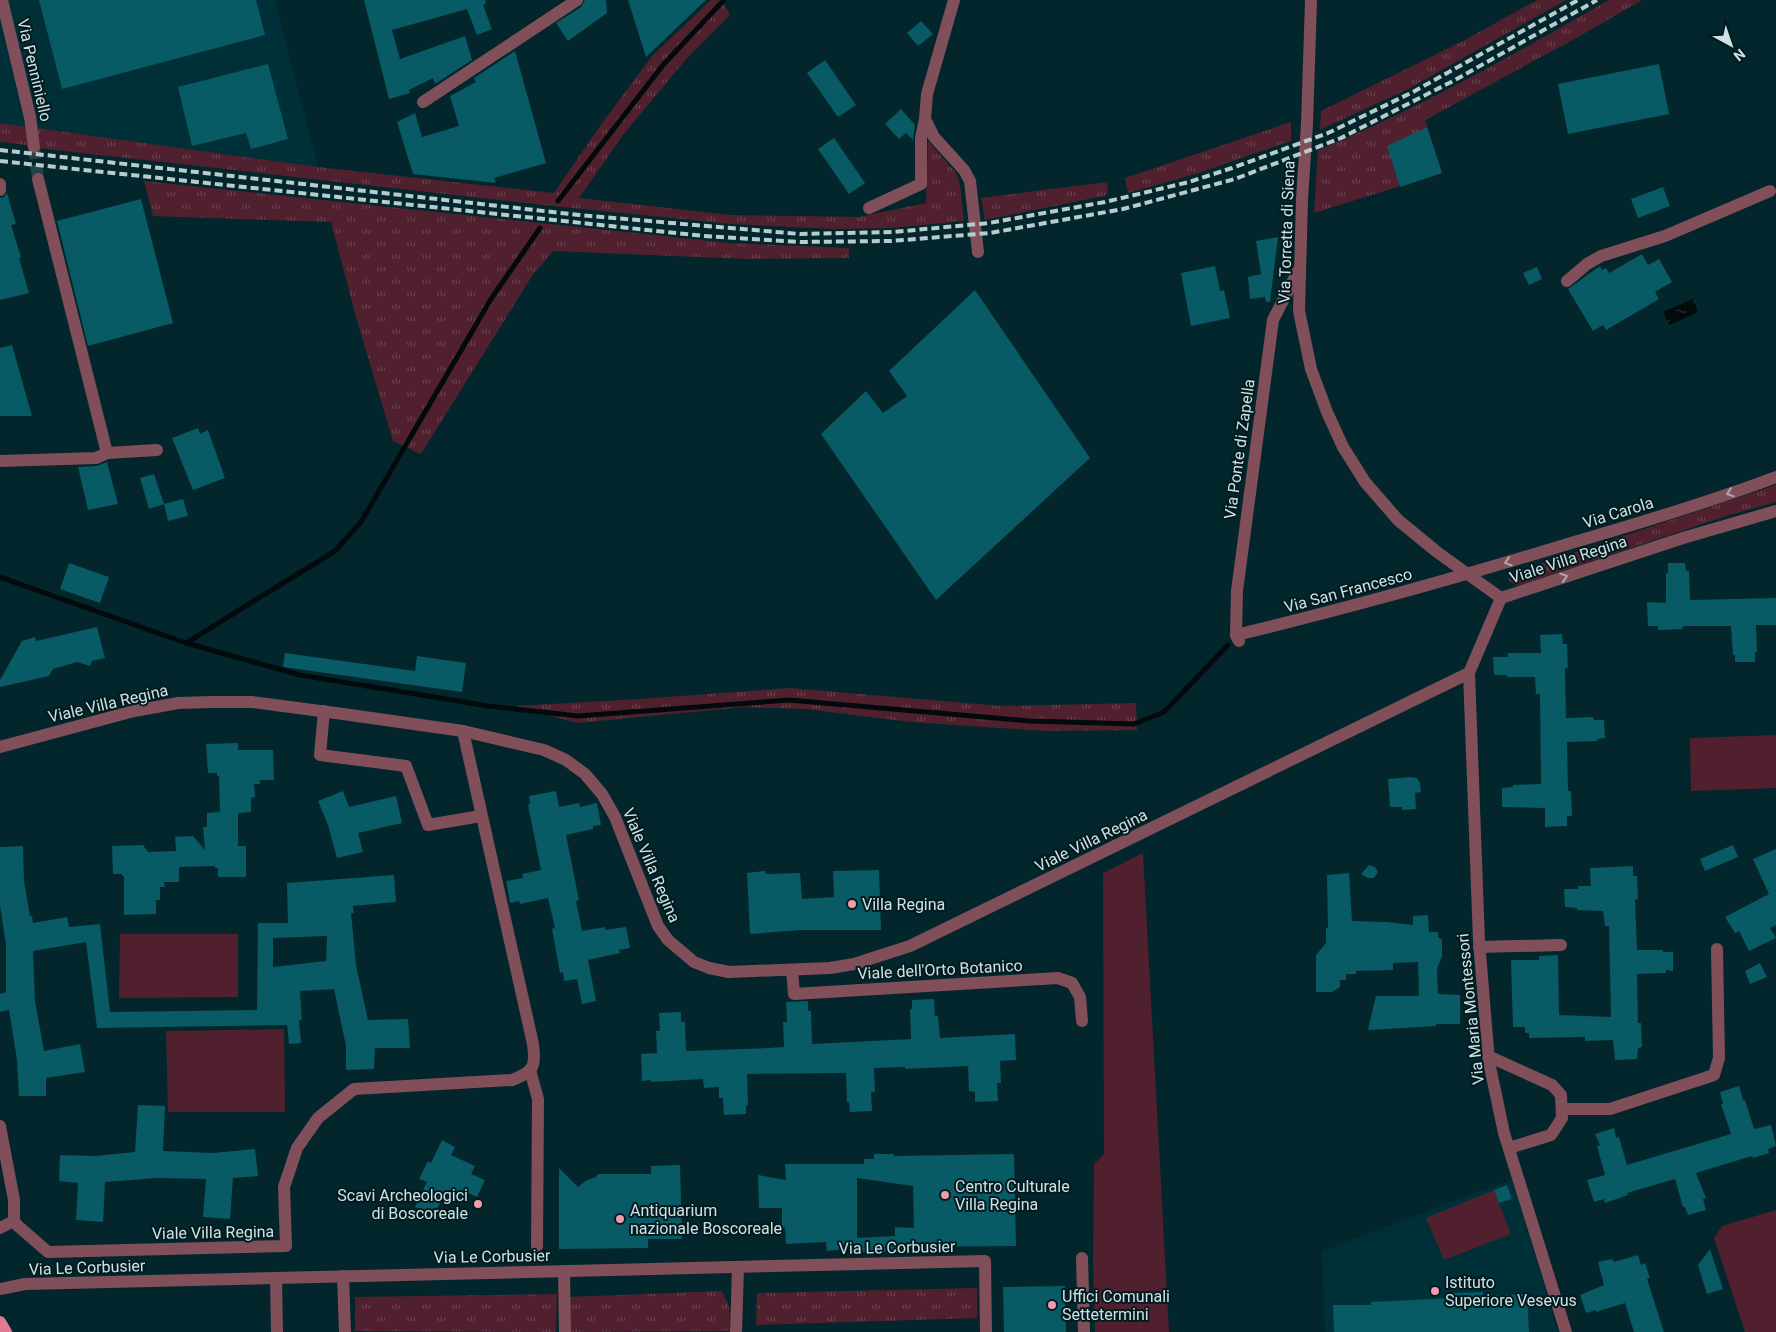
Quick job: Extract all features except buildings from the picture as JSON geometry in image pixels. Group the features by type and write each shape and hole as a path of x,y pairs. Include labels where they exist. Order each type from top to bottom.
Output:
{"main road":[{"path":"0,1322 6,1332"}],"street":[{"name":"Via Penniniello","path":"2,0 30,117 34,147"},
{"path":"423,102 577,0"},
{"path":"869,208 920,184 921,138 927,94 954,0"},
{"name":"Via Torretta di Siena","path":"1311,0 1299,311 1311,369 1327,412 1343,446 1365,482 1398,520 1437,552 1501,598"},
{"path":"925,119 934,136 964,170 970,181 974,203 978,252"},
{"path":"38,179 107,453"},
{"path":"0,184 0,190"},
{"path":"1567,281 1587,264 1601,256 1665,236 1770,191"},
{"name":"Via Ponte di Zapella","path":"1238,639 1237,591 1272,320 1300,266"},
{"path":"0,460 96,458 107,453 157,450"},
{"name":"Via Carola","path":"1469,574 1658,517 1776,478"},
{"name":"Viale Villa Regina","path":"0,747 106,718 178,703 252,702 462,731 544,750 566,760 585,774 602,794 615,817 658,926 668,940 694,962 709,968 729,972 830,968 854,964 910,946 1469,674 1501,598 1683,538 1776,511"},
{"name":"Via San Francesco","path":"1238,639 1306,618 1469,574"},
{"name":"Via Maria Montessori","path":"1469,674 1479,947 1488,1056 1509,1148 1566,1332"},
{"path":"324,711 320,755 406,766 428,825 481,816"},
{"path":"462,731 533,1044 535,1060 530,1070 538,1099 537,1246"},
{"path":"1479,947 1561,945"},
{"path":"1562,1108 1610,1109 1714,1076 1719,1058 1717,949"},
{"name":"Viale dell'Orto Botanico","path":"792,970 794,994 1058,978 1072,983 1080,997 1082,1021"},
{"path":"1488,1056 1552,1085 1561,1096 1562,1118 1551,1135 1509,1148"},
{"path":"1492,1075 1512,1067"},
{"name":"Viale Villa Regina","path":"14,1221 48,1252 286,1246 284,1187 298,1148 318,1118 354,1089 512,1080 530,1070"},
{"path":"0,1126 14,1200 14,1221 0,1228"},
{"path":"1082,1258 1084,1332"},
{"name":"Via Le Corbusier","path":"0,1289 25,1284 985,1261 986,1332"},
{"path":"736,1332 738,1267"},
{"path":"564,1271 565,1332"},
{"path":"343,1276 345,1332"},
{"path":"276,1278 277,1332"}],"shaded area":[{"path":"0,0 275,0 318,167 0,123"},
{"name":"Istituto Superiore Vesevus","path":"1512,1179 1558,1332 1325,1332 1322,1251"}],"green space":[{"path":"711,0 721,0 730,15 687,58 623,135 579,198 731,215 859,217 926,203 928,141 957,174 964,221 892,228 834,229 731,224 553,206 28,147 26,145 0,142 0,123 318,167 554,193 600,126 652,56"},
{"path":"1537,0 1566,0 1408,89 1320,130 1321,111 1465,40"},
{"path":"1609,0 1642,0 1580,36 1425,120 1442,173 1314,213 1318,150 1429,99"},
{"path":"1291,122 1291,141 1196,174 1128,193 1125,178"},
{"path":"144,181 729,243 849,248 849,258 748,259 553,251 532,276 421,454 393,441 356,317 331,222 153,216"},
{"path":"1107,182 1108,195 985,220 981,198"},
{"path":"1776,485 1776,502 1726,516 1517,586 1508,580 1510,574"},
{"path":"790,688 1001,706 1136,703 1137,730 1046,731 911,722 805,709 744,707 577,723 516,706"},
{"path":"1776,735 1776,788 1691,791 1690,738"},
{"path":"1143,853 1169,1332 1095,1332 1093,1262 1094,1164 1104,1154 1103,873"},
{"path":"120,934 238,934 238,997 119,998"},
{"path":"284,1029 285,1112 168,1112 166,1031"},
{"path":"1494,1190 1511,1234 1444,1260 1426,1218"},
{"path":"1776,1210 1776,1332 1745,1332 1714,1238 1722,1226"},
{"path":"977,1288 977,1318 756,1325 757,1293"},
{"path":"722,1291 729,1306 730,1331 570,1332 567,1297"},
{"path":"557,1294 556,1332 355,1331 355,1297"}],"water":[{"path":"1693,299 1698,312 1669,325 1663,312"}],"waterway":[{"path":"558,201 663,65 724,0"},
{"path":"186,643 335,551 361,522 491,299 540,228"},
{"path":"0,577 186,643 300,675 488,706 578,716 789,700 1030,721 1134,724 1164,712 1228,645"}],"tunnel":[{"path":"34,147 38,179"}],"railway":[{"path":"0,150 579,215 800,234 893,232 989,223 1105,202 1189,182 1328,133 1413,92 1578,0"},
{"path":"0,161 704,236 800,242 891,241 990,233 1123,209 1235,179 1341,138 1455,80 1597,0"}],"place":[{"name":"Villa Regina","path":"852,904"},
{"name":"Centro Culturale Villa Regina","path":"945,1195"},
{"name":"Scavi Archeologici di Boscoreale","path":"478,1204"},
{"name":"Antiquarium nazionale Boscoreale","path":"620,1219"},
{"name":"Istituto Superiore Vesevus","path":"1435,1291"},
{"name":"Uffici Comunali Settetermini","path":"1052,1305"}]}
